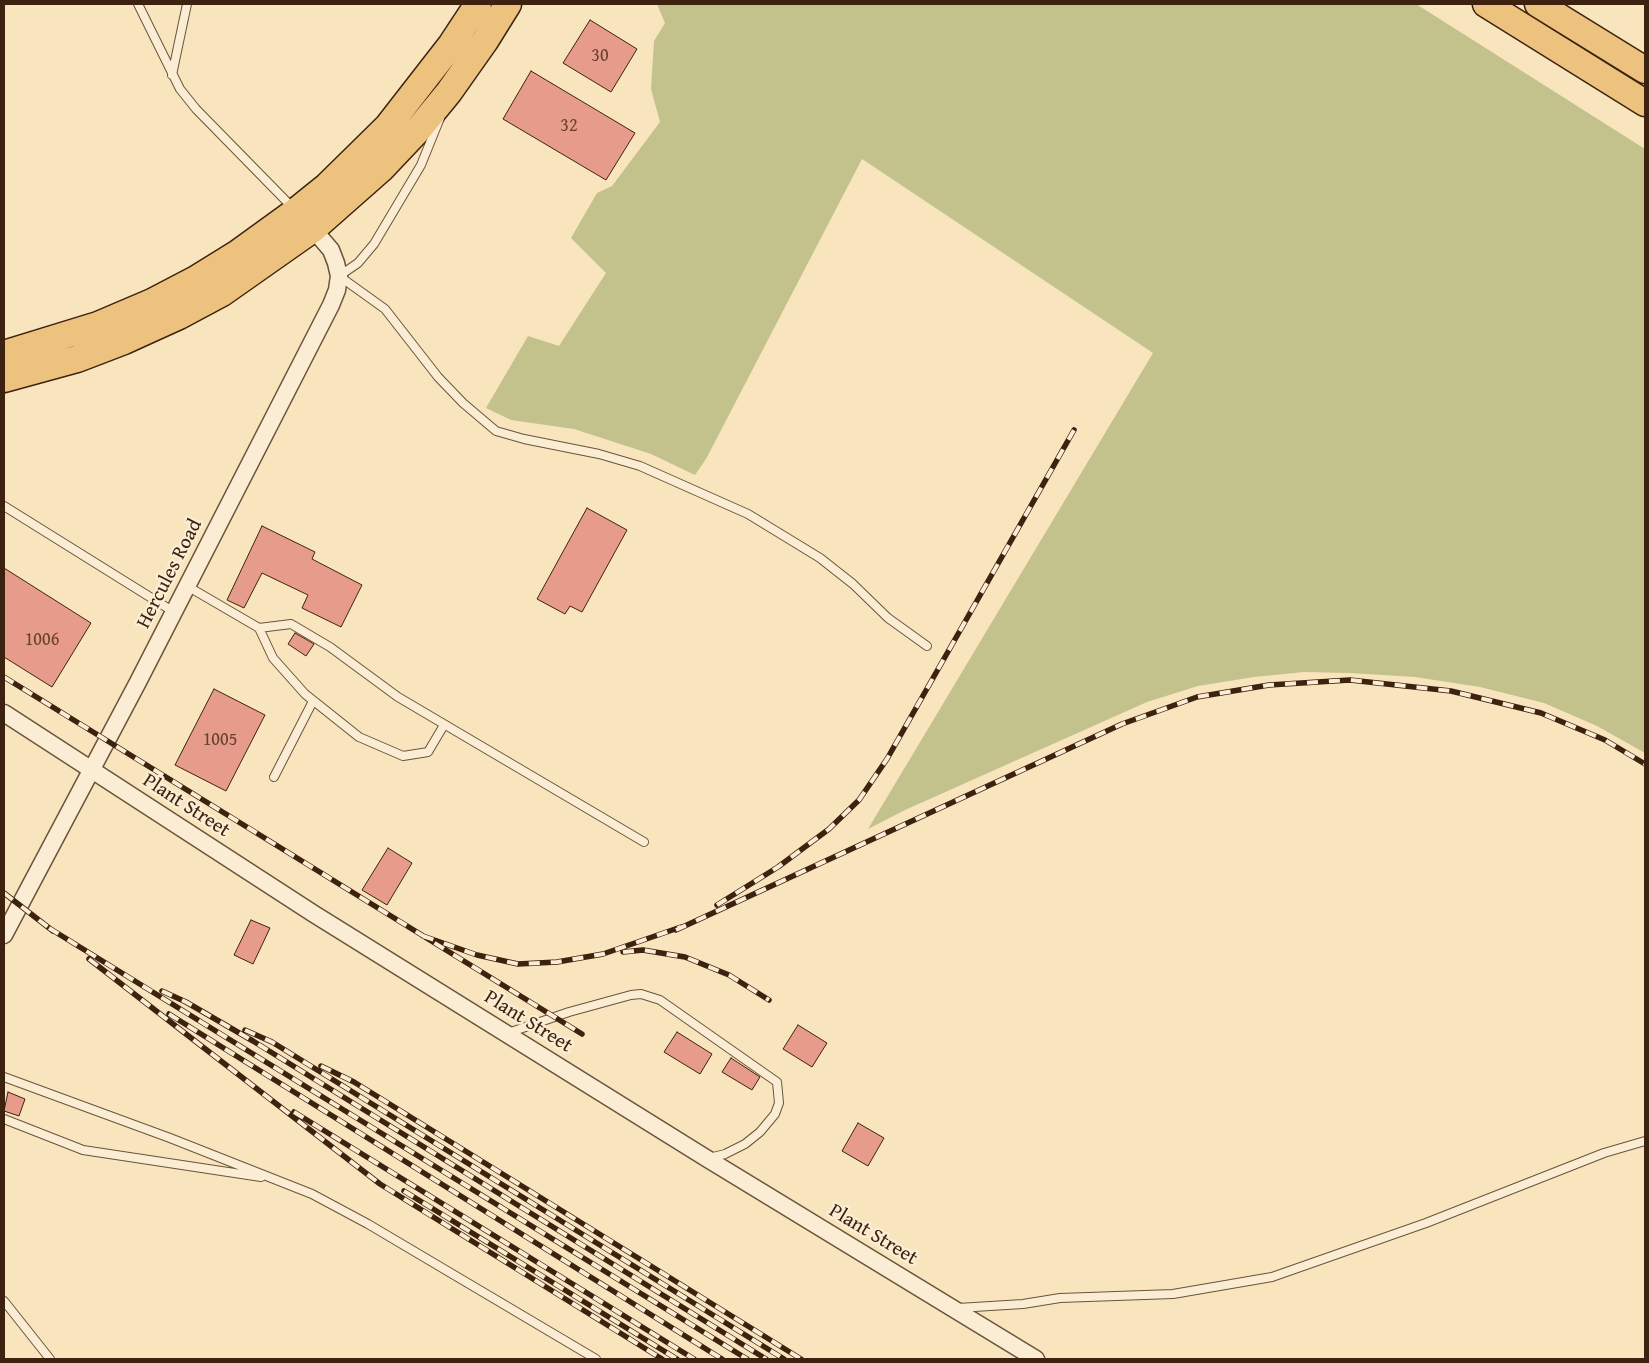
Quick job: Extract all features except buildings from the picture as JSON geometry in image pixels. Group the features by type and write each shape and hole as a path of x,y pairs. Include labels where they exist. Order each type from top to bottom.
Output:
{"highway":[{"path":"4,379 77,359 124,341 179,316 229,288 305,220 327,186 388,126 445,53 478,4"},
{"path":"4,354 98,325 152,302 196,279 238,253 305,220 382,169 449,92 485,41 508,4"},
{"path":"1486,4 1645,103"},
{"path":"1538,4 1645,70"}],"street":[{"name":"Hercules Road","path":"4,935 174,612 331,305 337,290 338,276 331,250 305,220"},
{"name":"Plant Street","path":"4,713 506,1034 1036,1359"}],"lane":[{"path":"138,4 172,75 196,109 305,220"},
{"path":"172,75 187,4"},
{"path":"449,92 435,134 420,165 374,244 358,263 338,276 385,309 438,377 463,403 496,431 524,439 599,454 640,466 748,514 785,534 820,558 852,584 888,618 927,646"},
{"path":"4,506 174,612"},
{"path":"187,586 259,628 273,658 313,701 359,737 402,756 428,752 444,725"},
{"path":"259,628 291,624 330,647 398,697 644,842"},
{"path":"274,777 313,701"},
{"path":"506,1034 569,1012 631,995 641,994 660,1000 777,1082 779,1103 775,1114 760,1132 745,1144 724,1154 706,1158"},
{"path":"4,1077 279,1180 368,1224 596,1359"},
{"path":"4,1119 83,1150 229,1170 279,1180"},
{"path":"953,1309 1023,1304 1060,1298 1173,1294 1272,1277 1304,1268 1426,1223 1604,1153 1645,1141"},
{"path":"4,1301 50,1359"}],"shaded area":[{"path":"657,4 1416,4 1645,149 1645,753 1597,726 1544,703 1480,687 1415,677 1304,672 1254,677 1198,686 1147,702 905,810 868,829 1153,353 862,159 706,459 695,475 651,454 574,429 511,420 486,408 528,336 559,346 606,273 571,238 597,193 612,186 660,122 651,89 654,41 665,23"}],"railway":[{"path":"717,905 778,867 829,829 859,800 887,759 1074,430"},
{"path":"4,677 582,1034"},
{"path":"676,930 1122,724 1197,697 1269,685 1350,680 1451,691 1541,713 1605,740 1645,764"},
{"path":"4,893 53,931"},
{"path":"423,936 477,955 518,964 557,962 603,954 681,927"},
{"path":"49,928 747,1359"},
{"path":"623,952 643,950 685,957 729,975 769,1000"},
{"path":"89,959 380,1184 662,1359"},
{"path":"162,991 186,1002 253,1041 766,1359"},
{"path":"169,1014 722,1359"},
{"path":"245,1030 272,1042 784,1359"},
{"path":"321,1066 354,1082 801,1359"},
{"path":"294,1112 694,1359"},
{"path":"404,1191 677,1359"}]}
